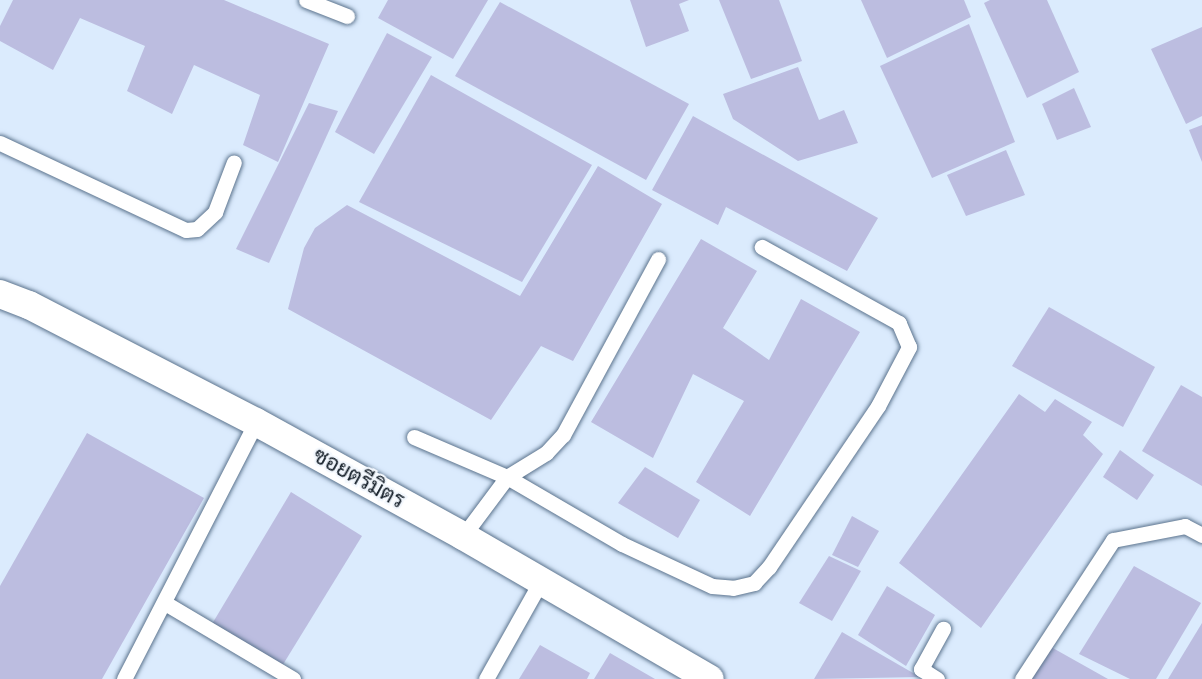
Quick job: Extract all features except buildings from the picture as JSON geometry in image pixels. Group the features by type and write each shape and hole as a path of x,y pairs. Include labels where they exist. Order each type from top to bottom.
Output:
{"street":[{"name":"ซอยตรีมิตร","path":"0,294 28,305 256,422 464,536 710,679"}],"lane":[{"path":"306,0 347,16"},
{"path":"0,143 186,230 197,229 215,212 234,162"},
{"path":"414,437 507,477 622,544 712,586 733,588 754,583 769,567 879,406 909,347 899,323 762,247"},
{"path":"464,536 507,477 546,453 563,435 658,259"},
{"path":"124,679 256,422"},
{"path":"1022,679 1113,540 1185,526 1202,535"},
{"path":"486,679 541,581"},
{"path":"165,603 293,679"},
{"path":"937,679 921,669 943,629"}]}
